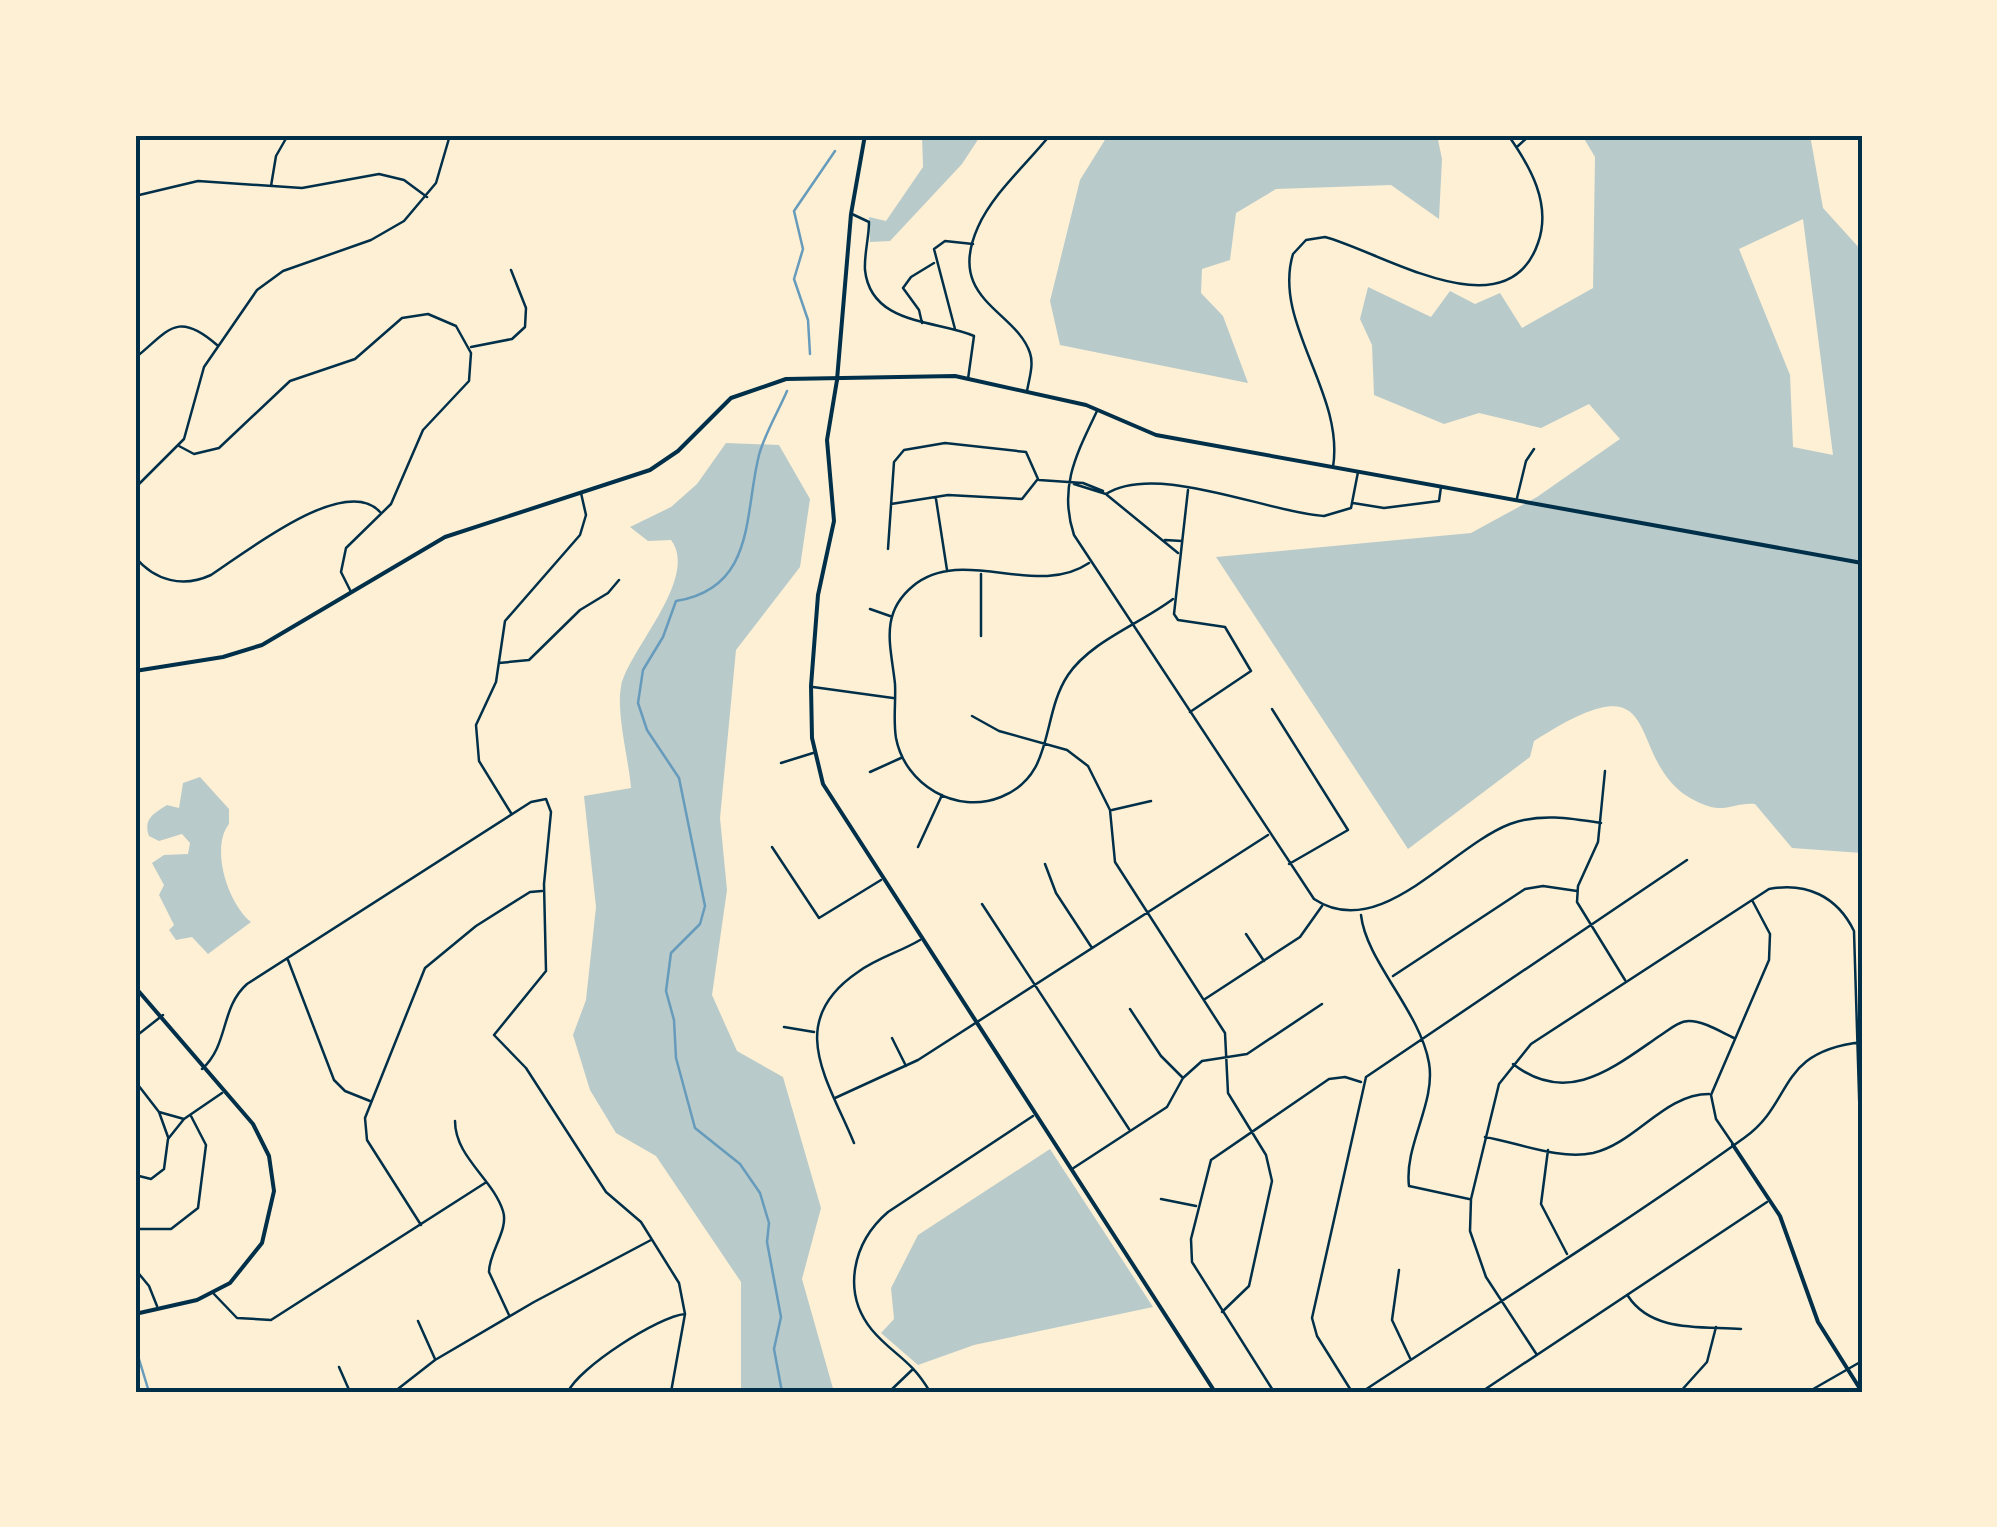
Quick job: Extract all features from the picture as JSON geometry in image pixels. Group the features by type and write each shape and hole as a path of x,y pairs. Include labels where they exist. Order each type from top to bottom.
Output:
{"main road":[{"path":"865,135 851,214 826,450 834,520 818,595 811,686 814,752 834,804 881,880 1215,1392"},
{"path":"135,671 253,648 293,631 444,537 642,474 664,462 714,411 741,392 786,379 920,374 968,379 1098,410 1156,434 1862,563"},
{"path":"135,987 249,1119 266,1149 274,1204 257,1253 238,1276 213,1294 135,1314"},
{"path":"1734,1145 1783,1224 1818,1322 1862,1392"}],"street":[{"path":"271,187 276,156 288,135"},
{"path":"135,488 180,446 192,421 198,381 253,294 270,278 385,234 427,196 444,165 450,135"},
{"path":"1333,466 1335,423 1293,304 1290,268 1296,248 1313,237 1325,236 1448,282 1475,286 1504,280 1533,254 1541,229 1538,192 1508,135"},
{"path":"1516,147 1530,135"},
{"path":"1026,391 1031,355 1022,339 982,298 972,270 973,244 987,212 1047,136"},
{"path":"135,196 206,181 314,186 380,174 404,180 427,196"},
{"path":"851,214 869,222 865,266 871,286 892,311 921,324 975,339 968,379"},
{"path":"955,331 934,250 938,244 973,244"},
{"path":"921,324 920,312 903,288 911,277 935,263"},
{"path":"470,347 512,339 525,327 526,308 511,270"},
{"path":"180,446 194,454 215,451 285,384 304,373 355,359 406,316 422,314 446,319 470,347 472,364 467,386 423,430 403,483 382,514 343,553 341,572 352,593"},
{"path":"135,358 157,335 173,328 198,330 218,346"},
{"path":"1098,410 1076,454 1067,485 1070,524 1090,562 1307,892 1322,904 1360,912 1387,902 1510,824 1550,817 1601,823"},
{"path":"888,549 894,462 907,449 945,443 1026,452 1038,479"},
{"path":"1517,499 1524,468 1534,449"},
{"path":"1105,493 1120,485 1151,482 1316,515 1346,512 1353,503 1358,471"},
{"path":"1038,479 1101,488 1181,556"},
{"path":"891,504 936,496 1022,499 1038,479"},
{"path":"1353,503 1384,508 1439,501 1442,486"},
{"path":"1188,488 1172,599 1178,620 1225,627 1251,671 1189,713"},
{"path":"512,814 478,761 474,740 508,615 580,535 586,515 581,493"},
{"path":"936,496 947,571"},
{"path":"135,557 160,578 192,581 212,574 330,504 363,502 382,514"},
{"path":"1163,540 1182,541"},
{"path":"1090,562 1060,578 947,571 914,585 891,616 888,638 896,698 895,729 902,757 918,780 942,795 976,802 1006,795 1034,772 1060,690 1070,671 1172,599"},
{"path":"981,636 982,573"},
{"path":"498,663 529,660 580,610 608,593 620,580"},
{"path":"870,609 891,616"},
{"path":"811,686 896,698"},
{"path":"1272,709 1348,830 1288,865"},
{"path":"972,716 1000,731 1068,750 1082,760 1110,810 1115,862 1225,1032 1230,1056 1228,1093 1268,1160 1272,1181 1249,1286 1222,1312"},
{"path":"781,764 814,752"},
{"path":"870,772 902,757"},
{"path":"1605,771 1595,855 1577,891 1578,908 1626,980"},
{"path":"918,847 942,795"},
{"path":"202,1069 218,1048 226,1013 237,994 512,814 537,799 546,799 551,812 544,891 545,974 494,1036 528,1071 606,1192 636,1215 679,1282 685,1314 671,1392"},
{"path":"1110,810 1151,801"},
{"path":"835,1098 906,1067 976,1025 1268,835"},
{"path":"772,847 819,918 881,880"},
{"path":"1352,1392 1316,1336 1312,1318 1362,1083 1376,1068 1688,860"},
{"path":"1045,864 1056,893 1092,949"},
{"path":"1392,977 1525,889 1543,886 1577,891"},
{"path":"1537,1355 1500,1300 1475,1251 1470,1200 1496,1091 1512,1063 1538,1038 1751,898 1778,888 1805,888 1839,907 1854,930 1862,1192"},
{"path":"421,1224 366,1140 364,1122 371,1102 426,968 476,926 530,892 544,891"},
{"path":"1734,1145 1716,1119 1712,1094 1771,952 1768,926 1751,898"},
{"path":"982,904 1130,1132"},
{"path":"1205,1000 1305,933 1322,904"},
{"path":"1360,912 1366,936 1392,977 1420,1038 1430,1077 1408,1183 1411,1188 1470,1200"},
{"path":"1854,930 1861,928"},
{"path":"1246,934 1264,961"},
{"path":"854,1144 817,1054 815,1032 825,1005 846,981 920,940"},
{"path":"287,958 334,1080 349,1093 371,1102"},
{"path":"1070,1170 1166,1107 1183,1078 1202,1061 1252,1052 1322,1004"},
{"path":"1130,1009 1160,1056 1183,1078"},
{"path":"135,1037 163,1015"},
{"path":"1512,1063 1548,1082 1575,1084 1606,1072 1682,1022 1696,1022 1734,1038"},
{"path":"784,1027 815,1032"},
{"path":"892,1038 906,1067"},
{"path":"1362,1392 1734,1145 1763,1120 1800,1066 1834,1047 1860,1042"},
{"path":"1274,1392 1192,1262 1190,1245 1208,1165 1250,1130 1329,1079 1345,1077 1362,1083"},
{"path":"135,1082 159,1112 168,1139 167,1163 162,1173 146,1180 135,1175"},
{"path":"168,1139 184,1119 223,1092"},
{"path":"1484,1136 1580,1154 1602,1150 1686,1098 1712,1094"},
{"path":"159,1112 184,1119"},
{"path":"135,1229 177,1227 200,1204 206,1146 192,1116"},
{"path":"930,1392 915,1368 862,1316 854,1292 855,1266 872,1228 888,1212 1035,1116"},
{"path":"455,1121 457,1138 504,1216 488,1272 509,1316"},
{"path":"1548,1150 1541,1204 1568,1255"},
{"path":"213,1294 237,1318 271,1320 486,1183"},
{"path":"1161,1199 1198,1206"},
{"path":"1482,1392 1770,1200"},
{"path":"394,1392 435,1360 509,1316 652,1239"},
{"path":"135,1269 149,1286 157,1308"},
{"path":"1399,1270 1392,1320 1411,1359"},
{"path":"1627,1295 1652,1320 1741,1328"},
{"path":"568,1392 585,1370 665,1319 685,1314"},
{"path":"418,1320 435,1360"},
{"path":"1680,1392 1707,1362 1716,1327"},
{"path":"1808,1392 1862,1361"},
{"path":"340,1367 350,1392"},
{"path":"889,1392 915,1368"},
{"path":"1606,1392 1640,1392"}],"shaded area":[{"path":"922,135 981,135 962,164 890,241 870,242 869,217 886,221 923,167"},
{"path":"1108,135 1437,135 1442,159 1439,219 1391,185 1276,189 1236,213 1230,260 1202,269 1201,293 1223,316 1248,383 1060,345 1050,301 1080,180"},
{"path":"1582,135 1810,135 1823,208 1862,251 1862,853 1792,848 1755,804 1717,808 1681,792 1662,770 1630,711 1611,706 1581,715 1534,741 1530,757 1408,849 1216,557 1471,533 1537,497 1620,439 1589,404 1541,428 1479,413 1444,424 1374,395 1372,345 1360,319 1368,287 1431,317 1450,291 1475,304 1500,293 1522,328 1593,288 1595,157","holes":["1803,219 1833,455 1793,447 1790,375 1739,249"]},
{"path":"726,443 779,445 810,499 800,567 736,650 720,818 727,890 712,995 737,1051 783,1077 821,1208 802,1279 834,1392 741,1392 741,1282 656,1156 616,1133 590,1090 573,1035 586,1000 596,907 584,796 631,788 621,723 621,687 670,594 676,574 677,556 671,540 648,541 630,527 671,507 697,484"},
{"path":"200,777 229,809 229,824 221,847 224,875 235,902 251,922 208,954 192,937 176,940 169,930 174,925 159,895 164,885 152,863 164,855 188,854 190,843 182,834 159,841 149,836 147,830 148,821 157,811 167,805 179,808 183,783"},
{"path":"1050,1149 1153,1307 974,1345 918,1365 881,1333 894,1319 891,1288 918,1235"}],"waterway":[{"path":"810,354 808,320 794,279 803,249 794,211 835,151"},
{"path":"782,1392 774,1349 781,1317 767,1242 769,1223 760,1193 740,1164 695,1128 676,1058 674,1020 666,991 671,953 700,924 705,906 679,778 647,730 638,703 643,670 663,637 676,601 702,593 721,581 733,565 747,524 759,455 787,391"},
{"path":"135,1346 149,1392"}]}
